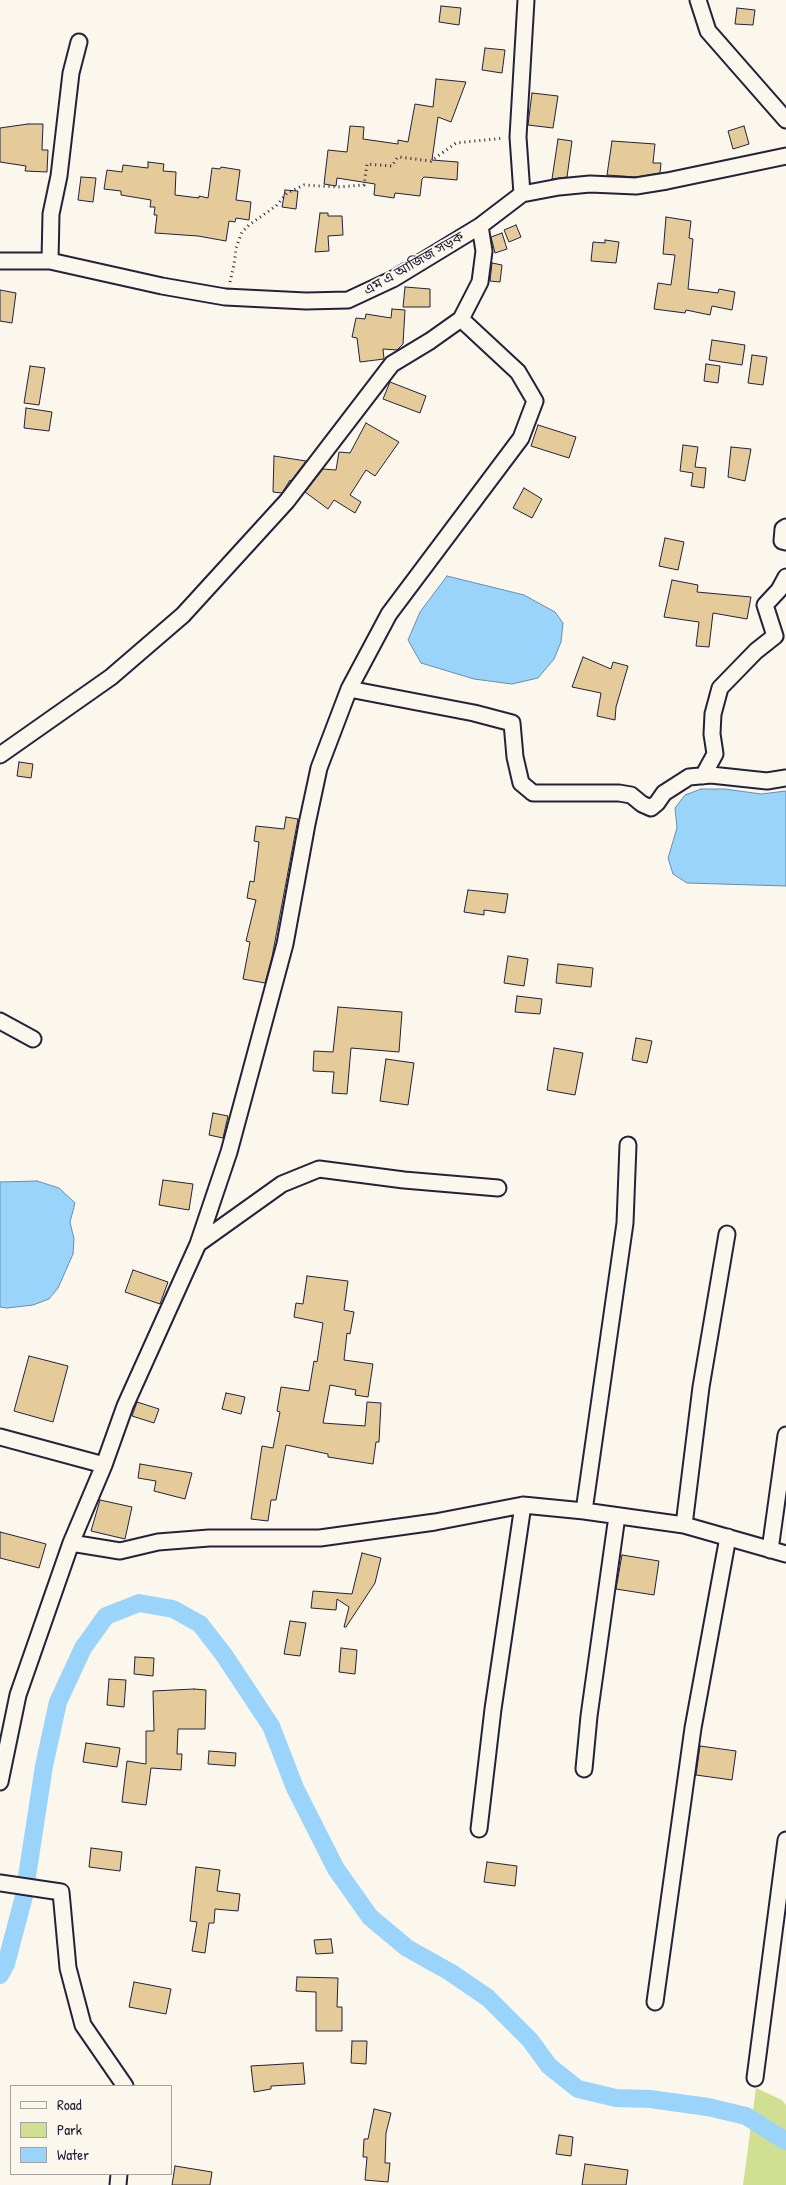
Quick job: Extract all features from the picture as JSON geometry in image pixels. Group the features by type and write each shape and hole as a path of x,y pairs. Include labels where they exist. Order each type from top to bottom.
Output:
{"street":[{"path":"522,194 518,137 526,0"},
{"path":"698,0 708,31 786,120"},
{"path":"50,261 51,214 59,176 71,73 79,42"},
{"name":"এম এ আজিজ সড়ক","path":"0,261 50,261 162,286 225,297 306,301 348,300 393,279 480,226 522,194 559,187 590,184 636,186 786,156"},
{"path":"0,755 111,677 183,615 286,501 392,364 461,319 480,282 484,251 480,226"},
{"path":"0,1782 18,1695 71,1543 104,1465 125,1406 198,1244 229,1152 281,962 320,768 349,689 389,614 521,438 535,401 518,372 461,319"},
{"path":"786,527 782,541 786,542"},
{"path":"703,776 715,754 712,734 713,714 720,688 756,651 775,636 765,605 779,590 786,577"},
{"path":"349,689 474,712 512,723 514,757 521,783 533,793 619,793 631,795 650,808 657,803 664,793 689,778 703,776 768,781 786,778"},
{"path":"0,1021 33,1039"},
{"path":"584,1511 625,1223 628,1144"},
{"path":"198,1244 282,1184 319,1169 404,1180 498,1188"},
{"path":"684,1525 701,1387 727,1234"},
{"path":"770,1550 786,1434"},
{"path":"0,1437 104,1465"},
{"path":"479,1829 493,1709 523,1505"},
{"path":"71,1543 120,1551 158,1542 208,1538 320,1538 435,1522 523,1505 584,1511 684,1525 786,1554"},
{"path":"584,1769 589,1716 617,1516"},
{"path":"655,2002 694,1728 728,1537"},
{"path":"755,2078 786,1840"},
{"path":"0,1883 61,1892 68,1968 83,2025 124,2085"}],"path":[{"path":"225,297 234,265 236,248 242,232 276,206 288,193 304,185 337,187 364,185 367,164 392,166 397,158 400,157 431,161 456,143 518,137"}],"green space":[{"path":"756,2088 782,2100 786,2105 786,2185 743,2185"}],"water":[{"path":"447,576 524,595 555,612 563,623 561,642 554,659 538,678 512,684 474,679 421,663 408,640 420,612"},
{"path":"701,789 725,789 761,794 786,791 786,886 687,883 673,874 668,858 677,828 675,808 685,795"},
{"path":"37,1181 59,1188 75,1203 70,1222 74,1239 73,1254 58,1288 49,1299 33,1305 0,1307 0,1182"}],"building":[{"path":"441,6 461,8 459,25 439,22"},
{"path":"737,8 755,10 753,25 735,24"},
{"path":"485,48 505,50 502,73 482,70"},
{"path":"436,79 466,82 451,122 438,117 432,160 458,162 457,180 424,177 422,179 420,196 395,193 394,198 374,195 375,184 337,178 336,186 324,184 328,150 347,152 350,126 364,127 363,139 398,144 398,140 408,142 415,104 433,107"},
{"path":"532,93 558,96 553,128 528,125"},
{"path":"43,124 42,150 48,150 47,172 25,171 26,166 0,162 0,128"},
{"path":"744,126 749,144 733,149 728,131"},
{"path":"558,139 572,141 567,177 552,179"},
{"path":"612,141 655,144 653,163 661,163 660,173 636,177 607,175"},
{"path":"148,162 164,164 163,171 176,172 175,195 199,198 199,196 208,198 212,168 220,169 221,167 240,170 236,200 251,202 249,220 236,218 235,222 229,221 226,241 198,236 155,233 157,215 154,215 155,207 150,207 151,200 121,195 121,191 104,189 107,170 122,172 123,165 148,168"},
{"path":"81,177 96,178 93,202 78,200"},
{"path":"285,190 298,191 296,209 282,207"},
{"path":"320,213 328,213 328,216 342,216 343,235 328,236 329,251 315,252"},
{"path":"666,217 691,221 689,238 693,239 688,289 718,293 719,289 735,292 732,310 712,306 710,315 686,310 685,313 654,309 658,283 671,285 675,255 663,254"},
{"path":"516,225 521,237 509,242 504,230"},
{"path":"502,233 507,249 495,253 491,237"},
{"path":"605,240 619,242 616,263 591,261 593,242 605,243"},
{"path":"492,263 502,265 500,282 490,281"},
{"path":"405,287 430,289 430,307 403,307"},
{"path":"0,290 16,293 12,323 0,321"},
{"path":"392,309 405,310 403,344 397,350 383,349 384,359 360,362 357,338 352,337 356,318 365,319 366,314 391,318"},
{"path":"712,340 745,345 742,365 709,360"},
{"path":"752,355 767,357 763,385 748,383"},
{"path":"706,364 720,366 718,383 704,381"},
{"path":"30,366 45,368 39,405 24,403"},
{"path":"390,382 426,396 420,413 383,399"},
{"path":"26,408 52,412 49,431 24,428"},
{"path":"366,423 399,442 375,476 366,470 350,495 361,502 355,513 334,500 328,509 305,492 323,469 336,470 339,452 350,453"},
{"path":"538,425 576,437 569,458 531,446"},
{"path":"683,445 698,447 695,467 706,468 704,488 691,486 693,473 680,471"},
{"path":"731,447 751,449 745,481 728,477"},
{"path":"274,456 306,461 282,493 273,492"},
{"path":"524,488 542,499 532,518 513,508"},
{"path":"665,538 684,542 678,570 659,566"},
{"path":"672,580 698,585 697,592 751,597 747,619 713,613 709,647 696,646 699,622 664,617"},
{"path":"583,657 611,669 613,662 628,666 616,707 615,720 597,716 601,693 572,687"},
{"path":"19,762 33,764 31,778 17,776"},
{"path":"286,817 298,819 272,957 265,983 243,979 250,942 246,941 256,900 247,898 250,881 254,882 259,842 254,841 256,826 284,829"},
{"path":"468,890 508,894 505,913 484,910 484,915 464,912"},
{"path":"508,956 528,959 524,986 504,983"},
{"path":"558,964 593,968 591,987 556,983"},
{"path":"517,996 542,999 540,1014 515,1012"},
{"path":"338,1007 402,1012 399,1052 351,1048 347,1094 332,1093 334,1072 313,1071 314,1051 333,1052"},
{"path":"636,1038 652,1041 647,1063 632,1060"},
{"path":"554,1048 583,1053 575,1095 547,1090"},
{"path":"386,1059 414,1063 408,1105 380,1101"},
{"path":"213,1113 228,1116 223,1138 209,1135"},
{"path":"163,1180 193,1184 189,1210 159,1205"},
{"path":"133,1270 168,1282 160,1304 125,1292"},
{"path":"307,1276 348,1281 344,1310 354,1312 350,1334 347,1333 344,1360 373,1364 368,1397 355,1395 356,1390 330,1385 323,1423 365,1426 367,1402 381,1403 379,1442 376,1442 373,1464 328,1457 328,1454 286,1445 276,1500 271,1500 268,1521 251,1519 262,1446 273,1448 280,1412 277,1411 281,1387 309,1391 314,1361 317,1362 323,1323 294,1317 296,1303 303,1304"},
{"path":"29,1356 68,1366 53,1422 14,1411"},
{"path":"226,1393 245,1397 241,1414 222,1409"},
{"path":"137,1402 159,1409 154,1423 132,1416"},
{"path":"140,1464 192,1473 185,1499 154,1491 156,1481 138,1478"},
{"path":"100,1500 132,1507 125,1539 91,1531"},
{"path":"0,1532 46,1544 39,1568 0,1558"},
{"path":"362,1553 381,1558 375,1583 346,1627 344,1627 349,1607 337,1599 336,1610 311,1608 313,1591 352,1594"},
{"path":"622,1555 659,1561 654,1595 616,1589"},
{"path":"290,1621 306,1623 300,1656 284,1654"},
{"path":"341,1648 357,1650 355,1674 339,1672"},
{"path":"135,1657 154,1658 153,1676 134,1674"},
{"path":"109,1679 126,1680 124,1707 107,1705"},
{"path":"206,1690 205,1729 178,1729 177,1754 182,1754 181,1770 151,1768 146,1805 122,1802 127,1761 146,1764 146,1731 154,1731 153,1691"},
{"path":"86,1743 120,1748 117,1767 83,1762"},
{"path":"700,1746 736,1751 732,1780 696,1775"},
{"path":"209,1751 236,1753 235,1766 208,1764"},
{"path":"91,1848 122,1852 120,1871 89,1867"},
{"path":"487,1862 517,1866 515,1886 484,1882"},
{"path":"196,1867 220,1870 217,1891 240,1894 238,1911 215,1909 214,1923 209,1923 205,1953 192,1951 197,1922 190,1921"},
{"path":"331,1939 333,1953 316,1954 314,1940"},
{"path":"297,1977 338,1978 337,2007 342,2007 342,2031 316,2031 316,1992 296,1991"},
{"path":"134,1982 171,1989 166,2014 129,2007"},
{"path":"352,2041 367,2041 366,2064 351,2063"},
{"path":"303,2063 305,2084 271,2086 271,2089 254,2092 251,2066"},
{"path":"374,2109 391,2113 386,2133 385,2163 390,2163 388,2182 365,2180 367,2157 363,2157 364,2139 368,2139"},
{"path":"559,2135 573,2137 571,2156 556,2154"},
{"path":"585,2164 628,2170 626,2185 582,2185"},
{"path":"175,2166 212,2172 210,2185 172,2185"}],"waterway":[{"path":"0,1975 6,1964 24,1896 44,1766 58,1702 83,1648 106,1616 139,1603 173,1609 200,1624 224,1655 271,1726 295,1788 336,1869 370,1917 407,1948 450,1972 488,1998 530,2040 549,2066 578,2089 616,2098 650,2099 708,2107 746,2116 786,2141"}]}
